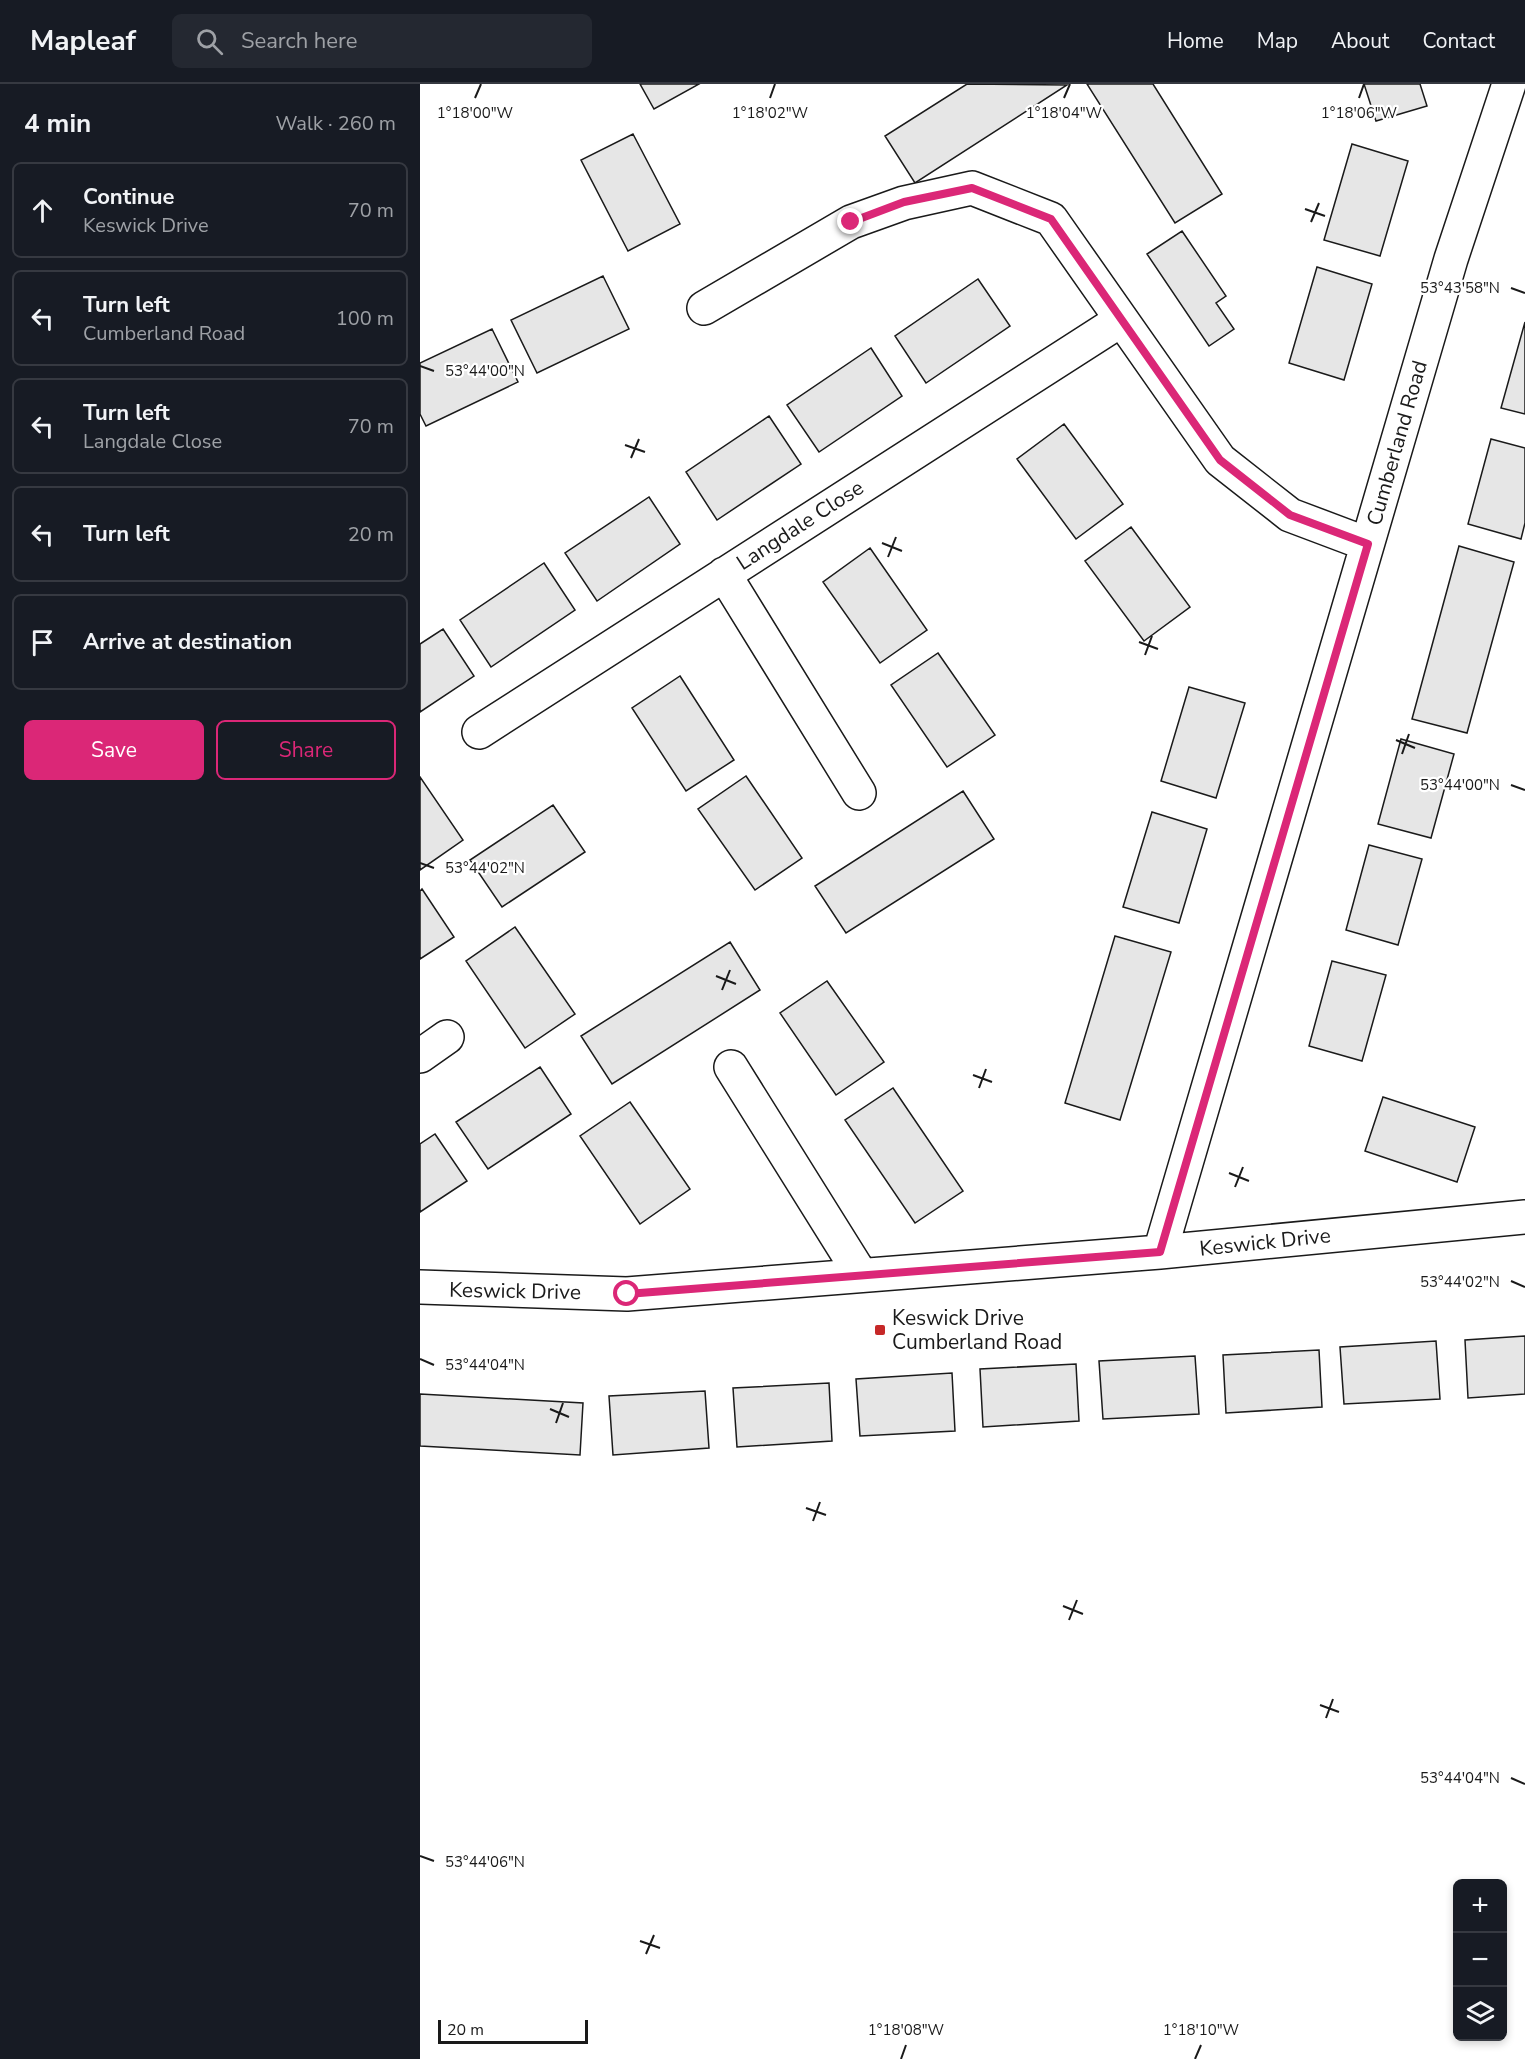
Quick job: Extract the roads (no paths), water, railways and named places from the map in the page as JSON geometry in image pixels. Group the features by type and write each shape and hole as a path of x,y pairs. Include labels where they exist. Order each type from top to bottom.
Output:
{"street":[{"name":"Cumberland Road","path":"1160,1252 1451,259 1509,84"},
{"path":"704,308 851,222 904,202 972,188 1051,219 1220,460 1290,515 1368,544"},
{"name":"Langdale Close","path":"479,732 1121,320"},
{"path":"724,574 859,793"},
{"path":"420,1056 447,1037"},
{"path":"731,1067 861,1275"},
{"name":"Keswick Drive","path":"420,1287 627,1294 1160,1252 1525,1217"}],"place":[{"name":"Keswick Drive Cumberland Road","path":"880,1330"}]}
